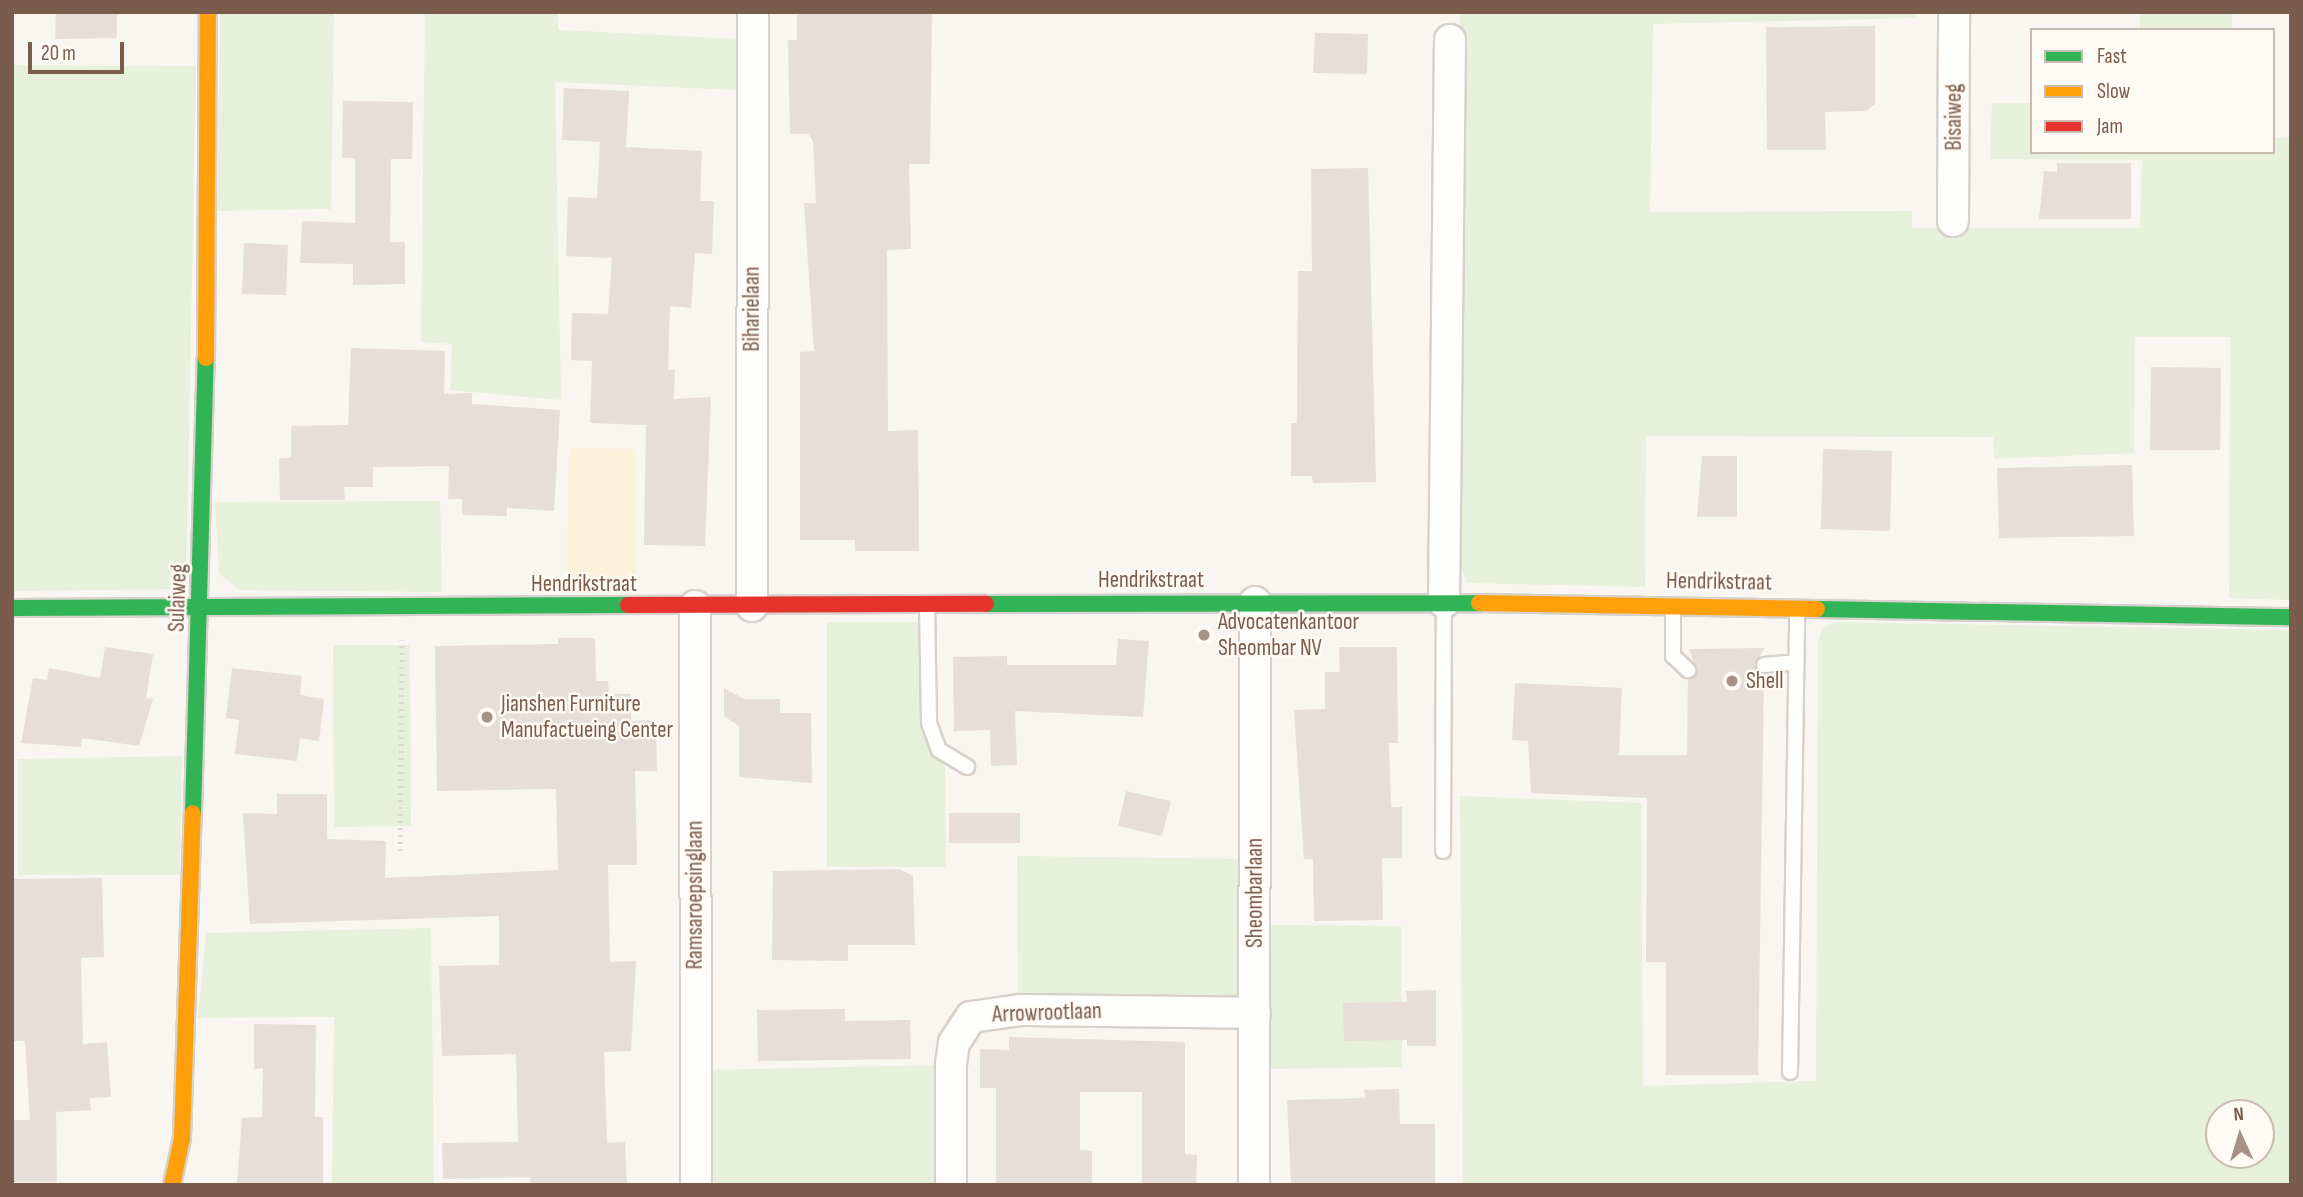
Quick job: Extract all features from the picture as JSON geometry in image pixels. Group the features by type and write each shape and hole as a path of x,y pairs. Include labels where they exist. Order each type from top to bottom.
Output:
{"street":[{"name":"Sulaiweg","path":"172,1185 182,1138 200,607 208,12"},
{"name":"Biharielaan","path":"752,12 752,606"},
{"name":"Bisaiweg","path":"1953,221 1954,12"},
{"path":"1444,602 1450,40"},
{"name":"Sheombarlaan","path":"1254,1185 1255,602"},
{"name":"Hendrikstraat","path":"12,608 1444,602 1797,606 2291,617"},
{"name":"Ramsaroepsinglaan","path":"695,606 696,1185"},
{"name":"Arrowrootlaan","path":"951,1185 951,1064 954,1043 971,1017 1020,1010 1255,1013"}],"lane":[{"path":"1443,851 1444,602"},
{"path":"927,604 929,723 939,750 967,767"},
{"path":"1673,604 1674,656 1688,670"},
{"path":"1790,1072 1797,606"},
{"path":"1764,666 1796,662"}],"path":[{"path":"400,850 403,608"}],"green space":[{"path":"220,12 334,12 331,209 217,211"},
{"path":"425,12 558,12 558,30 739,39 737,90 555,82 561,400 450,390 452,344 421,342"},
{"path":"1460,12 1916,12 1916,18 1653,24 1650,212 1912,211 1912,228 2140,228 2142,160 1990,159 1992,103 2030,103 2030,154 2275,154 2275,137 2291,138 2291,600 2229,598 2230,337 2135,337 2134,453 1994,459 1993,437 1646,436 1645,587 1467,583 1459,562"},
{"path":"2140,12 2232,12 2232,28 2140,28"},
{"path":"12,65 196,66 186,589 12,591"},
{"path":"440,501 442,592 239,590 219,573 215,502"},
{"path":"827,622 929,622 930,728 945,768 946,867 827,867"},
{"path":"1836,622 2291,630 2291,1185 1463,1185 1460,796 1641,803 1643,1086 1816,1081 1818,643 1822,628"},
{"path":"333,645 410,645 411,826 334,827"},
{"path":"182,756 180,875 18,875 18,759"},
{"path":"1017,856 1245,859 1243,994 1234,1002 1018,1002"},
{"path":"1267,925 1401,926 1402,1067 1267,1069"},
{"path":"431,928 434,1185 332,1185 334,1017 198,1018 206,933"},
{"path":"940,1065 939,1185 707,1185 706,1070"}],"sand":[{"path":"569,448 636,449 636,594 567,594"}],"building":[{"path":"56,12 117,12 117,38 55,39"},
{"path":"797,12 932,12 930,164 909,164 911,249 887,250 888,431 918,430 919,551 855,551 855,540 800,540 800,352 814,351 804,203 816,203 813,141 808,134 790,134 788,40 797,40"},
{"path":"1875,26 1875,104 1866,111 1825,112 1826,150 1767,150 1766,27"},
{"path":"1315,33 1368,34 1367,74 1313,73"},
{"path":"564,88 629,91 626,147 702,151 700,201 714,201 712,254 695,253 691,308 670,306 668,370 675,370 674,399 711,397 705,546 644,545 646,425 590,423 592,361 571,360 572,313 608,314 612,258 566,256 568,197 597,198 600,142 562,140"},
{"path":"343,101 413,102 412,159 391,159 390,242 405,242 405,284 353,285 353,264 300,263 302,221 355,223 355,158 342,158"},
{"path":"2057,163 2131,163 2131,219 2039,219 2044,171 2057,172"},
{"path":"1368,168 1376,482 1313,483 1312,476 1291,476 1291,423 1297,423 1298,271 1312,271 1311,169"},
{"path":"244,243 288,245 286,295 242,294"},
{"path":"351,348 445,351 444,394 472,393 472,404 560,410 554,511 507,508 507,516 462,515 462,499 448,499 449,466 373,467 373,487 344,487 345,500 280,500 279,458 291,458 291,426 348,425"},
{"path":"2151,367 2221,368 2220,450 2150,450"},
{"path":"1823,449 1892,451 1890,531 1821,529"},
{"path":"1702,456 1737,456 1737,517 1697,517"},
{"path":"2132,465 2134,536 1999,538 1997,468"},
{"path":"558,638 595,638 596,681 608,681 609,694 631,694 631,721 656,720 657,771 635,771 637,865 608,865 610,962 636,961 631,1051 604,1052 607,1143 625,1142 627,1185 531,1185 530,1177 443,1179 442,1143 518,1142 516,1054 442,1056 439,966 499,965 499,916 250,924 243,813 277,814 277,794 327,794 327,839 386,841 385,878 558,870 556,789 437,791 435,646 558,644"},
{"path":"1118,639 1149,641 1143,717 1015,711 1017,765 991,766 990,730 954,731 953,657 1007,656 1007,665 1116,665"},
{"path":"105,647 153,654 146,698 153,699 139,746 82,738 81,747 21,743 33,678 47,680 49,668 100,678"},
{"path":"1339,647 1397,647 1398,743 1389,743 1391,807 1402,807 1402,858 1382,858 1383,920 1314,921 1313,859 1304,859 1294,710 1325,709 1325,672 1340,672"},
{"path":"1765,648 1754,665 1764,675 1758,1075 1666,1075 1666,962 1646,962 1647,798 1531,793 1528,741 1512,740 1515,683 1622,688 1619,755 1687,755 1688,679 1697,671 1689,649"},
{"path":"232,668 302,676 300,695 324,699 319,741 300,738 297,761 235,754 239,720 226,718"},
{"path":"724,688 744,699 780,699 780,713 811,713 812,783 739,777 739,726 724,716"},
{"path":"1126,791 1171,801 1162,836 1118,826"},
{"path":"949,813 1020,813 1020,843 949,843"},
{"path":"899,869 913,876 915,945 848,945 848,961 772,960 773,871"},
{"path":"102,878 104,957 81,958 83,1044 107,1042 111,1097 90,1098 91,1110 56,1112 57,1182 12,1182 12,1120 30,1120 25,1041 12,1041 12,879"},
{"path":"1436,990 1436,1046 1407,1046 1407,1040 1344,1041 1343,1003 1407,1002 1406,991"},
{"path":"845,1009 845,1021 910,1020 911,1059 758,1061 757,1010"},
{"path":"254,1024 316,1025 315,1117 323,1117 323,1185 237,1185 242,1118 262,1117 263,1068 254,1069"},
{"path":"1009,1037 1185,1042 1185,1154 1197,1155 1196,1185 1142,1185 1142,1092 1080,1092 1080,1150 1092,1151 1092,1185 996,1185 996,1088 980,1088 980,1049 1009,1050"},
{"path":"1399,1089 1400,1124 1435,1124 1435,1185 1291,1184 1287,1100 1365,1098 1364,1090"}],"traffic: fast":[{"path":"193,813 206,358"},
{"path":"986,604 1479,603"},
{"path":"12,608 628,605"},
{"path":"1817,609 2291,617"}],"traffic: slow":[{"path":"206,358 208,12"},
{"path":"1479,603 1817,609"},
{"path":"172,1185 182,1138 193,813"}],"traffic: jam":[{"path":"628,605 986,604"}],"place":[{"name":"Advocatenkantoor Sheombar NV","path":"1204,635"},
{"name":"Shell","path":"1732,681"},
{"name":"Jianshen Furniture Manufactueing Center","path":"487,717"}]}
